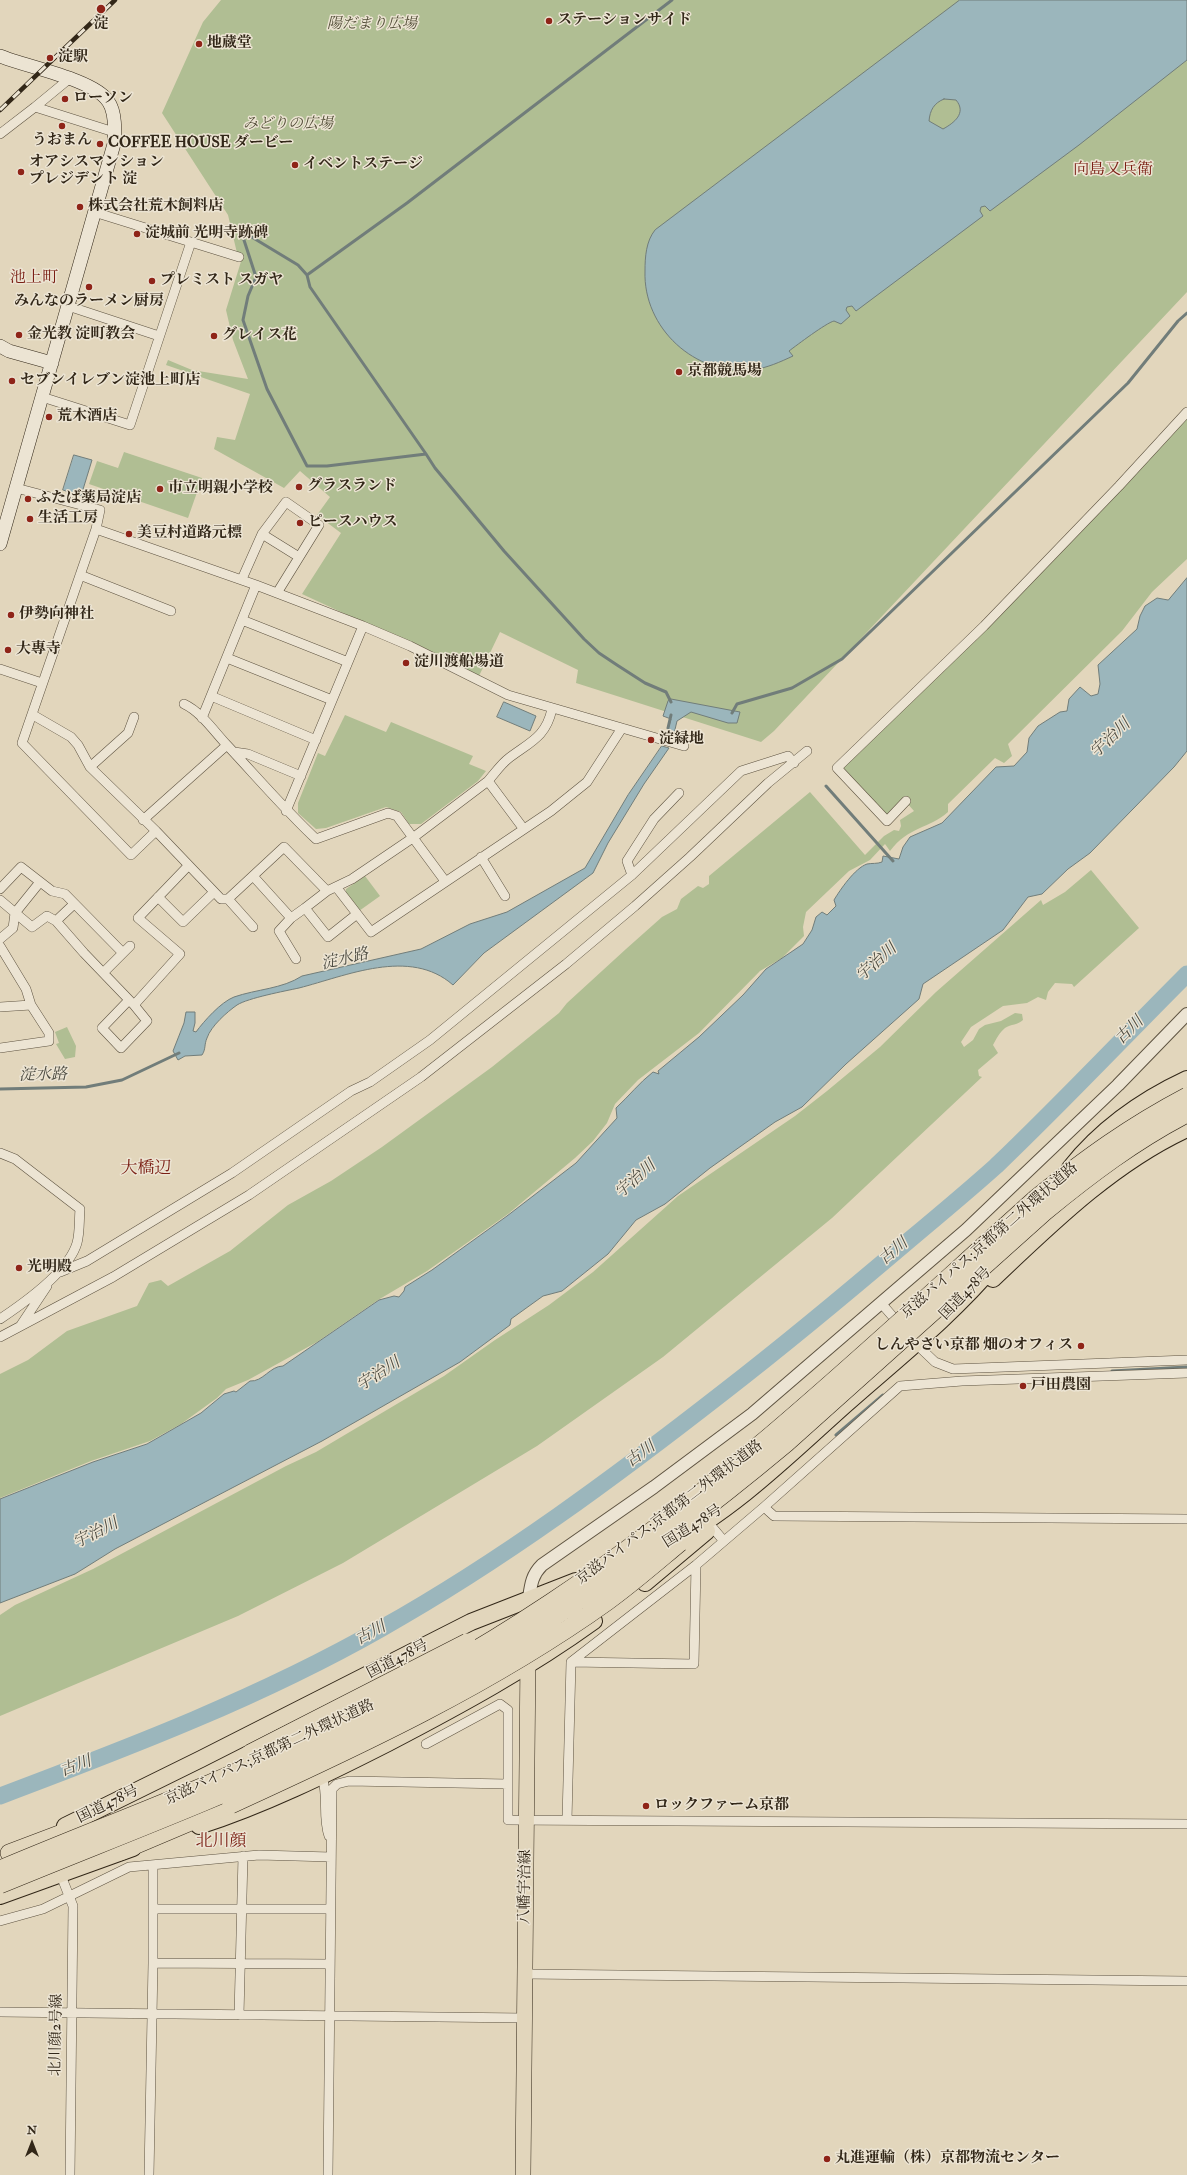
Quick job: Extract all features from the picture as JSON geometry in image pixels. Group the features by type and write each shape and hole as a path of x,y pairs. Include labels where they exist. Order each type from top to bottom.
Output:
{"highway":[{"name":"国道478号","path":"5,1855 208,1756 471,1622 529,1598 658,1549 686,1535 737,1498 917,1346 981,1282 1085,1148 1100,1134 1137,1107 1187,1079"},
{"name":"京滋バイパス;京都第二外環状道路","path":"0,1869 168,1801 305,1741 437,1671 548,1604 640,1540 733,1467 776,1431 1030,1203 1070,1170 1128,1129 1187,1096"},
{"name":"京滋バイパス;京都第二外環状道路","path":"0,1885 271,1773 372,1724 506,1649 609,1581 703,1512 787,1443 1045,1212 1086,1178 1136,1142 1187,1114"},
{"name":"国道478号","path":"0,1896 60,1873 236,1813 322,1777 429,1722 528,1665 618,1603 712,1527 1088,1194 1122,1168 1187,1129"},
{"path":"120,1852 232,1805 371,1739 496,1672 571,1626 633,1582 697,1529 787,1443"},
{"path":"5,1855 83,1825 255,1750 512,1618 548,1604"}],"main road":[{"path":"0,56 69,79 101,94 108,100 111,106 114,132 114,144 0,544"},
{"path":"0,346 9,351 52,363"},
{"name":"八幡宇治線","path":"523,2175 529,1598"}],"street":[{"path":"0,134 69,79"},
{"path":"34,107 114,132"},
{"path":"94,212 240,258"},
{"path":"42,397 130,425 191,242"},
{"path":"68,306 159,336"},
{"path":"906,802 887,821 837,768 984,626 1119,486 1187,412"},
{"path":"16,488 100,510 96,529 42,683 33,715 22,743 131,855 156,831"},
{"path":"242,579 262,534 286,502 319,525 277,593"},
{"path":"96,529 242,579 363,626 410,646 508,695 552,709 684,746"},
{"path":"262,534 299,557"},
{"path":"80,575 171,611"},
{"path":"202,718 256,585"},
{"path":"242,620 348,662"},
{"path":"286,811 363,626"},
{"path":"227,658 332,700"},
{"path":"0,669 42,683"},
{"path":"211,696 316,740"},
{"path":"184,704 202,718 286,811 316,839 388,813 397,816 414,837 445,881"},
{"path":"296,959 279,931 291,918 327,892 337,888 414,837 488,780 507,759 541,735 549,722 552,709"},
{"path":"33,715 71,737 78,745 90,767 156,831 221,899 228,899 284,847 327,892"},
{"path":"90,767 128,733 134,717"},
{"path":"337,888 371,932 550,811 587,782 622,728"},
{"path":"143,820 227,745"},
{"path":"0,1338 20,1326 67,1303 169,1245 249,1196 421,1078 566,964 630,910 690,857 768,783 807,751"},
{"path":"234,752 248,754 301,776"},
{"path":"60,1272 87,1261 232,1173 351,1091 370,1082 430,1040 632,875 741,771 788,756 794,763"},
{"path":"488,780 523,828"},
{"path":"632,875 627,861 654,819 679,793"},
{"path":"481,857 505,896"},
{"path":"0,900 32,927 47,916 56,921 84,953 132,1002 147,1021 121,1048 102,1028 132,1002 180,954 138,918 188,866"},
{"path":"0,889 21,867 52,891 65,894 74,904 126,949 104,972"},
{"path":"253,876 291,918"},
{"path":"0,939 13,928 15,913 40,882"},
{"path":"158,897 183,922 214,892"},
{"path":"228,899 254,927"},
{"path":"56,921 74,904"},
{"path":"305,908 328,937 357,914"},
{"path":"0,946 26,989 31,1005 49,1033 49,1040 0,1048"},
{"path":"0,1007 31,1005"},
{"path":"529,1598 532,1580 535,1573 542,1565 654,1487 752,1414 966,1230 1112,1090 1187,1014"},
{"path":"0,1154 15,1159 80,1209 78,1242 73,1254 60,1272 0,1319"},
{"path":"20,1326 52,1279"},
{"path":"881,1303 917,1346 935,1362 945,1367 962,1369 1187,1360"},
{"path":"962,1369 962,1381"},
{"path":"571,1662 696,1565 723,1540 764,1507 900,1386 962,1381 1187,1373"},
{"path":"764,1507 774,1516 1187,1518"},
{"path":"712,1527 723,1540"},
{"path":"571,1662 694,1664 696,1565"},
{"path":"567,1820 571,1662"},
{"path":"426,1744 500,1704 508,1710 508,1820 1187,1824"},
{"path":"322,1777 326,1788 324,1823 331,1841"},
{"path":"328,2175 332,1789 338,1784 349,1781 508,1784"},
{"path":"0,1921 43,1909 130,1867 243,1856 331,1856"},
{"path":"240,2015 243,1856"},
{"path":"149,2175 153,1963 153,1865"},
{"name":"北川顔2号線","path":"60,1873 73,1906 70,2175"},
{"path":"153,1909 330,1910"},
{"path":"153,1963 330,1964"},
{"path":"525,1974 1187,1981"},
{"path":"0,2012 524,2018"}],"green space":[{"name":"京都競馬場","path":"221,0 1187,0 1187,292 774,731 761,742 576,683 578,670 500,632 479,676 302,594 341,533 317,515 330,497 300,471 284,488 214,449 217,437 235,440 250,394 166,365 168,360 192,370 248,379 233,340 226,310 243,255 237,253 228,215 162,113 203,22"},
{"path":"1187,412 1187,559 1152,592 1122,631 1008,744 1012,756 1004,763 995,758 948,804 948,812 941,818 904,837 890,851 885,844 870,860 849,871 806,912 803,927 804,936 782,958 760,971 699,1033 638,1080 615,1104 607,1123 593,1141 575,1158 508,1214 427,1271 378,1300 317,1342 248,1380 226,1389 217,1398 181,1424 150,1441 91,1461 0,1498 0,1374 28,1360 67,1331 137,1306 149,1283 161,1280 168,1286 230,1251 288,1205 331,1181 382,1147 492,1067 559,1013 567,1003 662,917 677,909 681,899 698,886 703,888 709,884 709,876 810,792 865,855 884,836 894,830 899,831 901,826 900,820 914,811 906,802 887,821 837,768 984,626"},
{"path":"124,452 202,478 188,518 89,484 97,461 118,468"},
{"path":"345,715 386,732 391,722 473,756 469,764 486,771 478,781 421,824 409,824 401,812 386,807 326,828 316,829 298,813 298,803 318,753 325,756"},
{"path":"1091,870 1139,928 1074,987 1072,984 1055,983 1048,992 1046,1000 1038,997 1027,1003 1003,1006 971,1027 961,1042 964,1047 973,1040 979,1029 985,1025 1001,1021 1015,1013 1022,1014 1023,1020 1005,1028 998,1036 993,1045 998,1053 978,1070 979,1076 982,1077 832,1218 663,1357 537,1446 343,1563 238,1616 0,1716 0,1615 15,1605 93,1569 286,1466 316,1452 444,1376 495,1340 549,1305 593,1272 678,1196 795,1116 827,1091 880,1047 936,992 1041,900 1043,905 1065,892"},
{"path":"365,876 380,896 359,911 346,894 346,889"},
{"path":"67,1027 76,1046 75,1057 65,1059 56,1044 59,1043 55,1032"}],"water":[{"path":"960,0 1187,0 1187,60 1079,145 990,211 985,206 981,207 980,211 983,216 856,311 852,306 847,307 846,310 850,316 841,324 834,321 812,334 789,351 793,356 758,369 731,370 711,365 693,356 676,344 663,329 653,311 647,292 645,271 646,255 648,244 655,230","holes":["944,99 956,100 959,105 960,113 955,121 943,129 929,121 930,113 935,105"]},
{"path":"74,455 92,460 81,496 63,490"},
{"name":"宇治川","path":"1187,578 1187,751 1174,767 1090,853 1068,869 1042,894 1028,897 1003,930 923,984 919,999 846,1064 802,1107 775,1122 710,1168 665,1204 636,1220 608,1254 562,1291 543,1296 511,1319 510,1325 460,1362 322,1441 115,1549 75,1574 0,1603 0,1499 93,1462 147,1444 201,1413 224,1394 234,1391 236,1392 250,1381 255,1381 274,1368 283,1366 379,1300 394,1296 399,1297 404,1291 405,1287 432,1270 507,1216 576,1163 617,1118 616,1108 643,1081 653,1072 659,1074 658,1071 699,1037 743,995 766,969 803,944 812,930 816,917 822,912 827,915 836,906 834,900 844,885 862,866 882,862 883,856 899,859 903,847 910,837 942,823 996,767 1014,766 1027,752 1029,738 1038,726 1060,712 1067,711 1069,699 1080,687 1091,696 1098,694 1100,684 1098,665 1137,629 1140,616 1145,606 1157,598 1168,600"},
{"path":"671,699 740,712 737,723 728,723 691,712 677,721 673,738 666,736 671,719 663,716 668,701"},
{"path":"504,702 536,716 530,731 497,717"},
{"path":"662,746 669,748 644,784 608,843 593,873 484,953 453,985 436,974 417,968 398,966 357,972 299,988 258,997 237,1005 220,1020 209,1033 202,1055 185,1056 178,1060 173,1051 184,1023 186,1012 195,1012 193,1031 196,1032 218,1007 229,999 243,994 286,984 302,976 421,949 470,924 507,912 585,868 628,795"}],"waterway":[{"path":"307,275 407,203 672,0"},
{"path":"426,454 327,466 307,466 267,389 243,320 248,296 256,277 242,234 250,236 298,265 307,275 310,287 426,454 435,468 504,551 584,639 599,653 617,665 645,683 666,692 671,702"},
{"path":"732,713 737,704 792,688 842,659 1128,383 1178,321 1187,313"},
{"path":"668,728 671,715"},
{"path":"826,786 893,861"},
{"name":"古川","path":"0,1796 146,1740 242,1699 290,1676 382,1628 427,1602 515,1546 684,1423 748,1373 963,1195 1020,1143 1187,974"},
{"name":"淀水路","path":"0,1089 86,1087 122,1080 179,1053"},
{"path":"1112,1371 1187,1367"},
{"path":"836,1435 883,1395"}],"railway":[{"path":"0,110 115,0"}],"place":[{"name":"淀","path":"101,9"},
{"name":"ステーションサイド","path":"549,21"},
{"name":"地蔵堂","path":"199,44"},
{"name":"淀駅","path":"50,58"},
{"name":"ローソン","path":"65,99"},
{"name":"うおまん","path":"62,126"},
{"name":"COFFEE HOUSE ダービー","path":"100,144"},
{"name":"イベントステージ","path":"295,165"},
{"name":"オアシスマンション プレジデント 淀","path":"21,172"},
{"name":"株式会社荒木飼料店","path":"80,207"},
{"name":"淀城前 光明寺跡碑","path":"137,234"},
{"name":"プレミスト スガヤ","path":"152,281"},
{"name":"みんなのラーメン厨房","path":"89,287"},
{"name":"金光教 淀町教会","path":"19,335"},
{"name":"グレイス花","path":"214,336"},
{"name":"京都競馬場","path":"679,372"},
{"name":"セブンイレブン淀池上町店","path":"12,381"},
{"name":"荒木酒店","path":"49,417"},
{"name":"グラスランド","path":"299,487"},
{"name":"市立明親小学校","path":"160,489"},
{"name":"ふたば薬局淀店","path":"28,499"},
{"name":"生活工房","path":"30,519"},
{"name":"ピースハウス","path":"300,523"},
{"name":"美豆村道路元標","path":"129,534"},
{"name":"伊勢向神社","path":"11,615"},
{"name":"大專寺","path":"8,650"},
{"name":"淀川渡船場道","path":"406,663"},
{"name":"淀緑地","path":"651,740"},
{"name":"光明殿","path":"19,1268"},
{"name":"しんやさい京都 畑のオフィス","path":"1081,1346"},
{"name":"戸田農園","path":"1023,1386"},
{"name":"ロックファーム京都","path":"646,1806"},
{"name":"丸進運輸（株）京都物流センター","path":"827,2159"}],"district":[{"name":"向島又兵衛","path":"1113,171"},
{"name":"池上町","path":"34,279"},
{"name":"大橋辺","path":"146,1169"},
{"name":"北川顔","path":"221,1842"}],"park label":[{"name":"陽だまり広場","path":"372,25"},
{"name":"みどりの広場","path":"288,125"}]}
